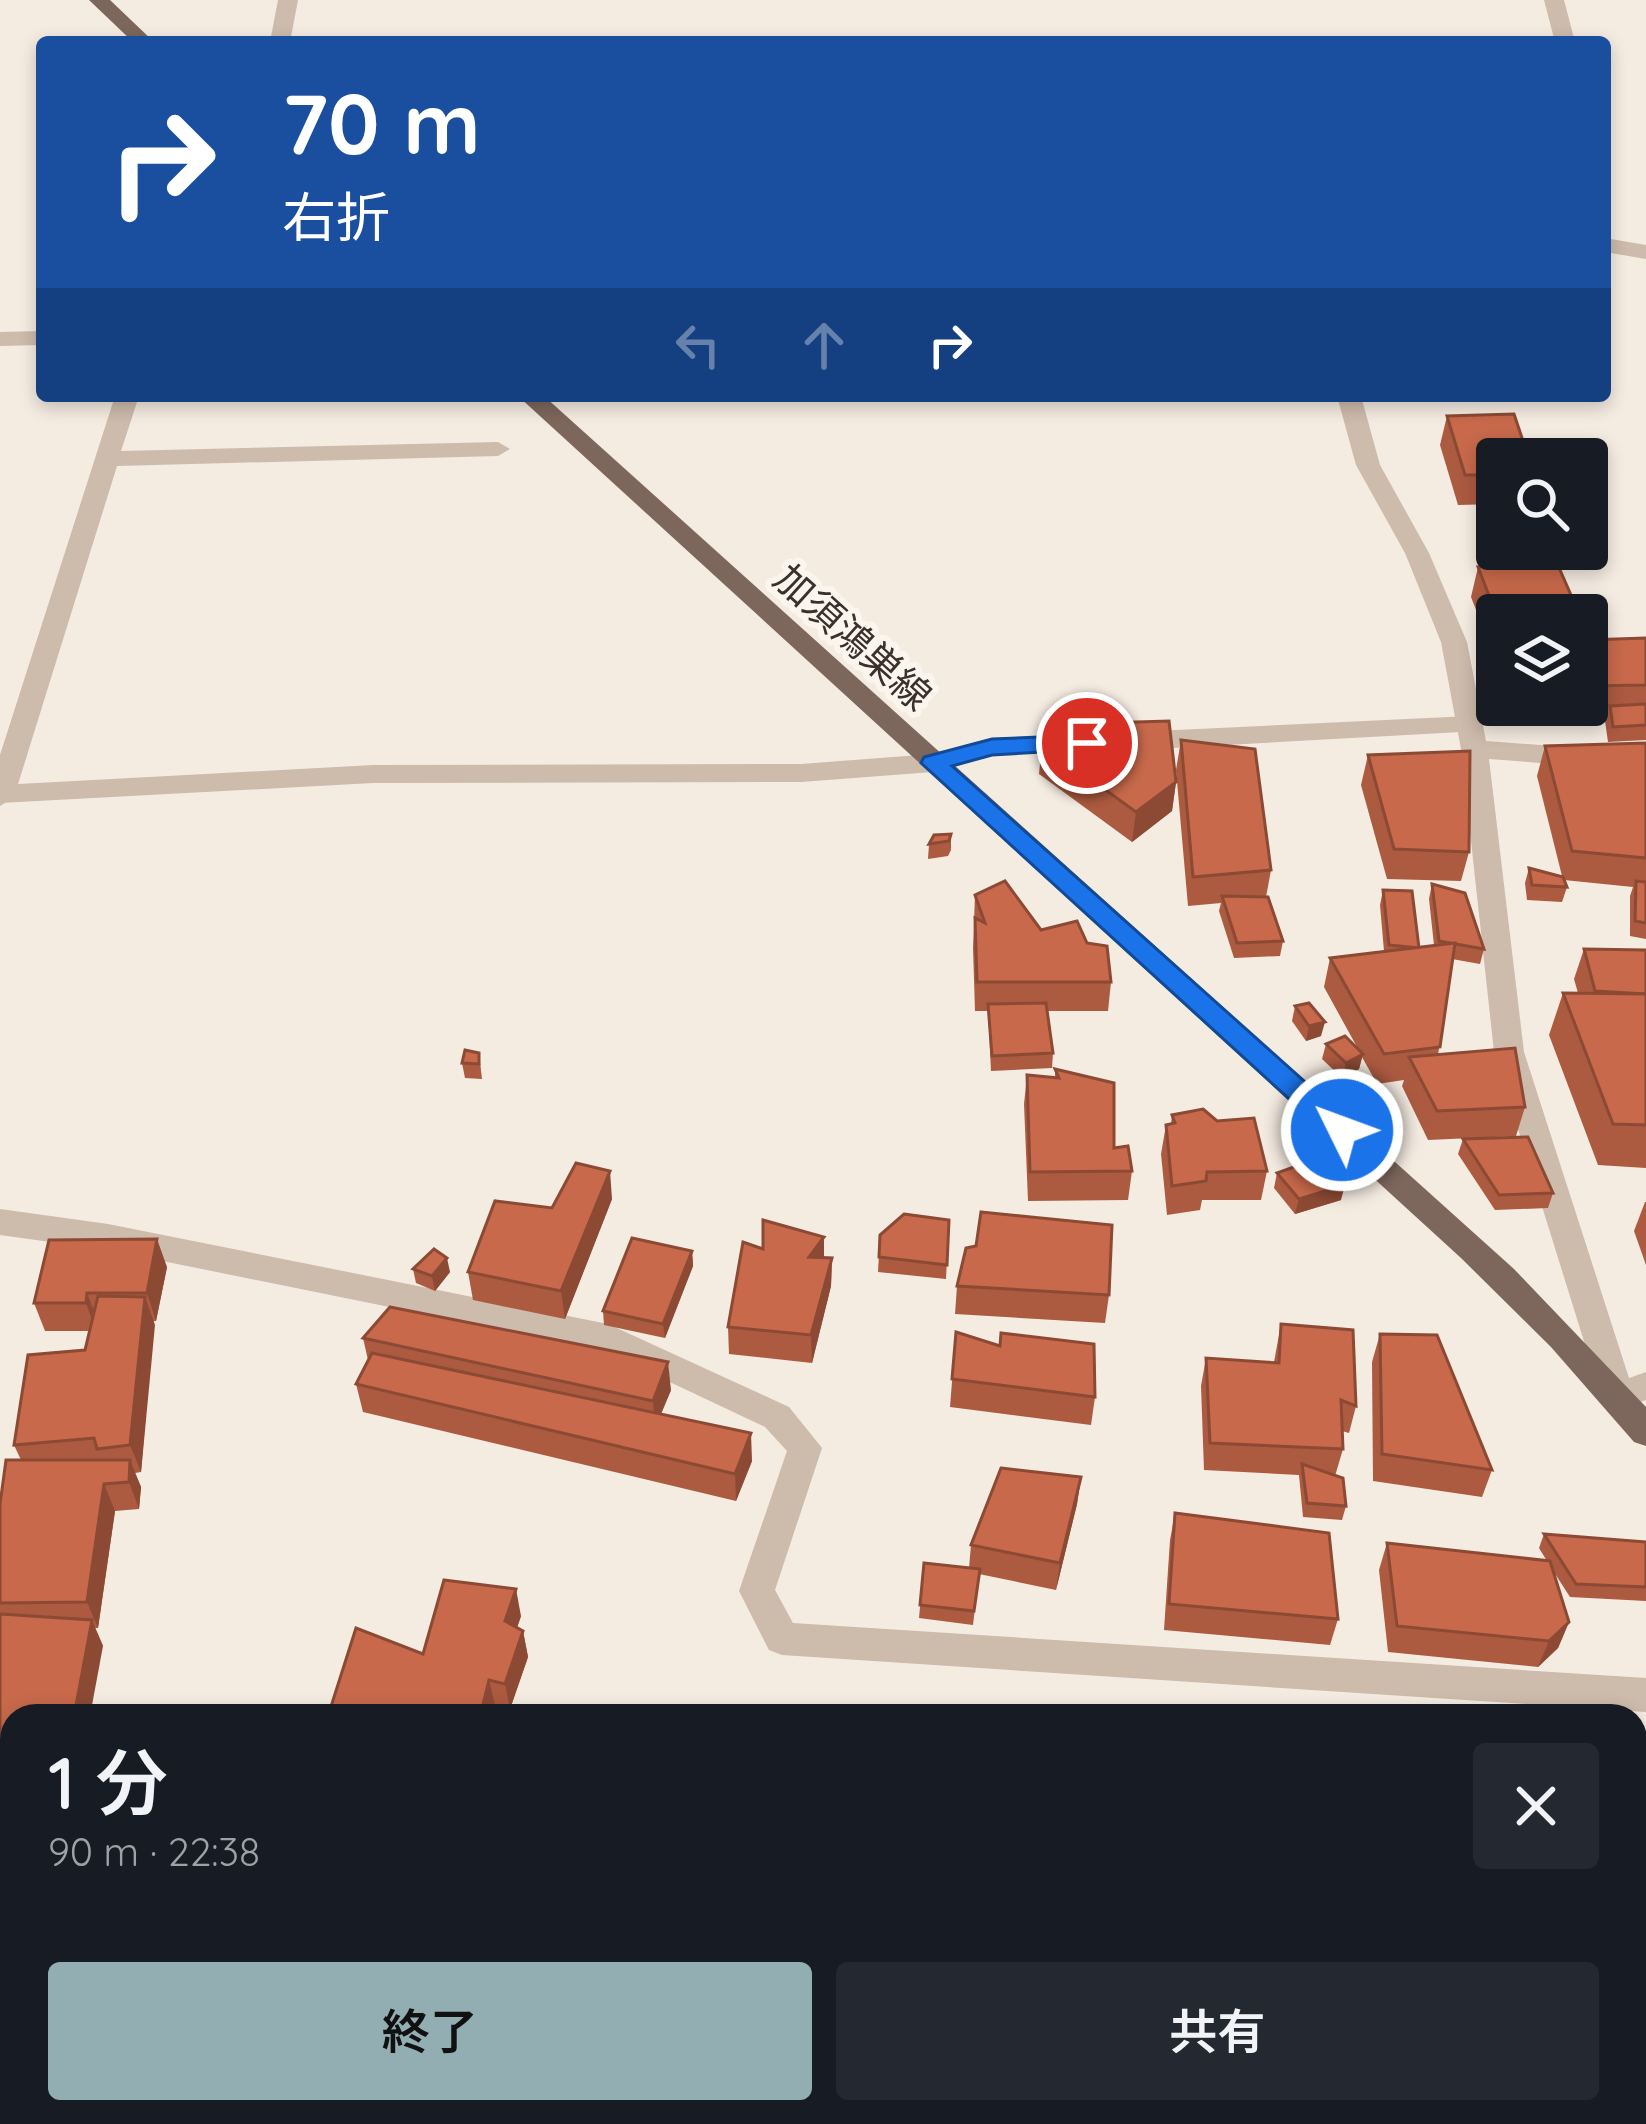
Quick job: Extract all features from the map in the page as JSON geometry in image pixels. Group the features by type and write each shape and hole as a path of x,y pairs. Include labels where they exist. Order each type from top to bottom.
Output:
{"main road":[{"path":"99,0 138,36"},
{"name":"加須鴻巣線","path":"537,402 1632,1391 1646,1432"}],"street":[{"path":"281,36 288,0"},
{"path":"1554,0 1563,36"},
{"path":"1611,246 1646,252"},
{"path":"0,339 36,338"},
{"path":"125,402 0,795 373,774 801,773 933,763 992,747 1472,737 1646,762"},
{"path":"1351,402 1368,465 1417,553 1454,642 1472,737 1509,1052 1632,1391"},
{"path":"104,459 498,448"},
{"path":"0,1222 108,1237 608,1338 777,1417 805,1448 757,1592 782,1639 1646,1695"}],"building":[{"path":"1514,414 1522,438 1476,438 1476,475 1465,475 1447,416"},
{"path":"1479,570 1560,570 1570,594 1488,594"},
{"path":"1646,638 1646,685 1608,686 1608,639"},
{"path":"1646,704 1646,725 1613,727 1610,706"},
{"path":"1169,721 1176,782 1136,812 1042,744 1066,724"},
{"path":"1181,740 1255,749 1271,870 1193,877"},
{"path":"1646,743 1646,858 1572,851 1545,746"},
{"path":"1470,751 1469,852 1394,849 1368,755"},
{"path":"951,834 949,841 929,844 934,835"},
{"path":"1529,868 1563,877 1567,887 1532,885"},
{"path":"1005,881 1041,930 1077,921 1087,943 1107,946 1111,982 977,982 975,918 985,923 975,895"},
{"path":"1636,881 1646,882 1646,923 1635,921"},
{"path":"1432,884 1465,893 1484,949 1439,941"},
{"path":"1383,890 1412,891 1419,948 1389,945"},
{"path":"1222,896 1268,897 1283,941 1237,943"},
{"path":"1455,943 1440,1047 1384,1054 1330,958"},
{"path":"1584,949 1646,950 1646,994 1595,991"},
{"path":"1563,993 1646,994 1646,1125 1613,1124"},
{"path":"1046,1003 1053,1053 992,1056 988,1004"},
{"path":"1309,1003 1325,1022 1309,1026 1295,1006"},
{"path":"1345,1036 1363,1054 1346,1063 1326,1044"},
{"path":"1515,1048 1525,1107 1437,1111 1409,1057"},
{"path":"465,1050 479,1053 479,1064 462,1063"},
{"path":"1055,1069 1114,1083 1114,1148 1128,1146 1132,1171 1030,1172 1027,1075 1059,1078"},
{"path":"1203,1109 1217,1121 1254,1118 1267,1171 1207,1172 1206,1181 1172,1186 1166,1125 1175,1123 1172,1115"},
{"path":"1528,1137 1553,1193 1499,1195 1463,1139"},
{"path":"1322,1157 1345,1185 1299,1199 1277,1173"},
{"path":"576,1163 610,1171 561,1291 468,1272 495,1201 552,1208"},
{"path":"981,1212 1112,1225 1109,1295 957,1286 966,1248 976,1246"},
{"path":"904,1214 949,1220 947,1265 879,1257 880,1235"},
{"path":"763,1220 824,1237 809,1257 832,1258 811,1335 728,1327 743,1242 763,1249"},
{"path":"632,1238 692,1251 663,1324 603,1311"},
{"path":"157,1239 147,1293 87,1293 86,1303 34,1303 49,1240"},
{"path":"434,1249 447,1258 432,1276 413,1269"},
{"path":"98,1296 145,1297 130,1445 97,1449 94,1438 14,1445 28,1355 85,1350"},
{"path":"390,1307 668,1362 653,1401 363,1338"},
{"path":"1281,1324 1353,1330 1356,1406 1341,1400 1343,1449 1210,1443 1206,1358 1279,1363"},
{"path":"956,1332 1000,1346 1001,1333 1094,1344 1095,1397 952,1379"},
{"path":"1380,1334 1437,1335 1492,1470 1382,1454"},
{"path":"372,1353 751,1433 735,1474 356,1384"},
{"path":"6,1460 130,1460 129,1482 104,1484 87,1602 0,1603 0,1504"},
{"path":"1302,1464 1343,1478 1346,1506 1307,1503"},
{"path":"1001,1468 1081,1477 1060,1563 971,1545"},
{"path":"1175,1513 1329,1533 1338,1619 1169,1604"},
{"path":"1544,1534 1646,1542 1646,1587 1576,1584"},
{"path":"1387,1543 1550,1561 1569,1622 1549,1641 1397,1626"},
{"path":"924,1563 980,1569 974,1611 920,1605"},
{"path":"444,1580 516,1589 505,1621 523,1631 505,1684 489,1680 483,1704 332,1704 356,1628 423,1654"},
{"path":"0,1614 92,1620 76,1704 0,1704"}],"route":[{"path":"1087,743 992,747 933,763 1342,1130"}]}
